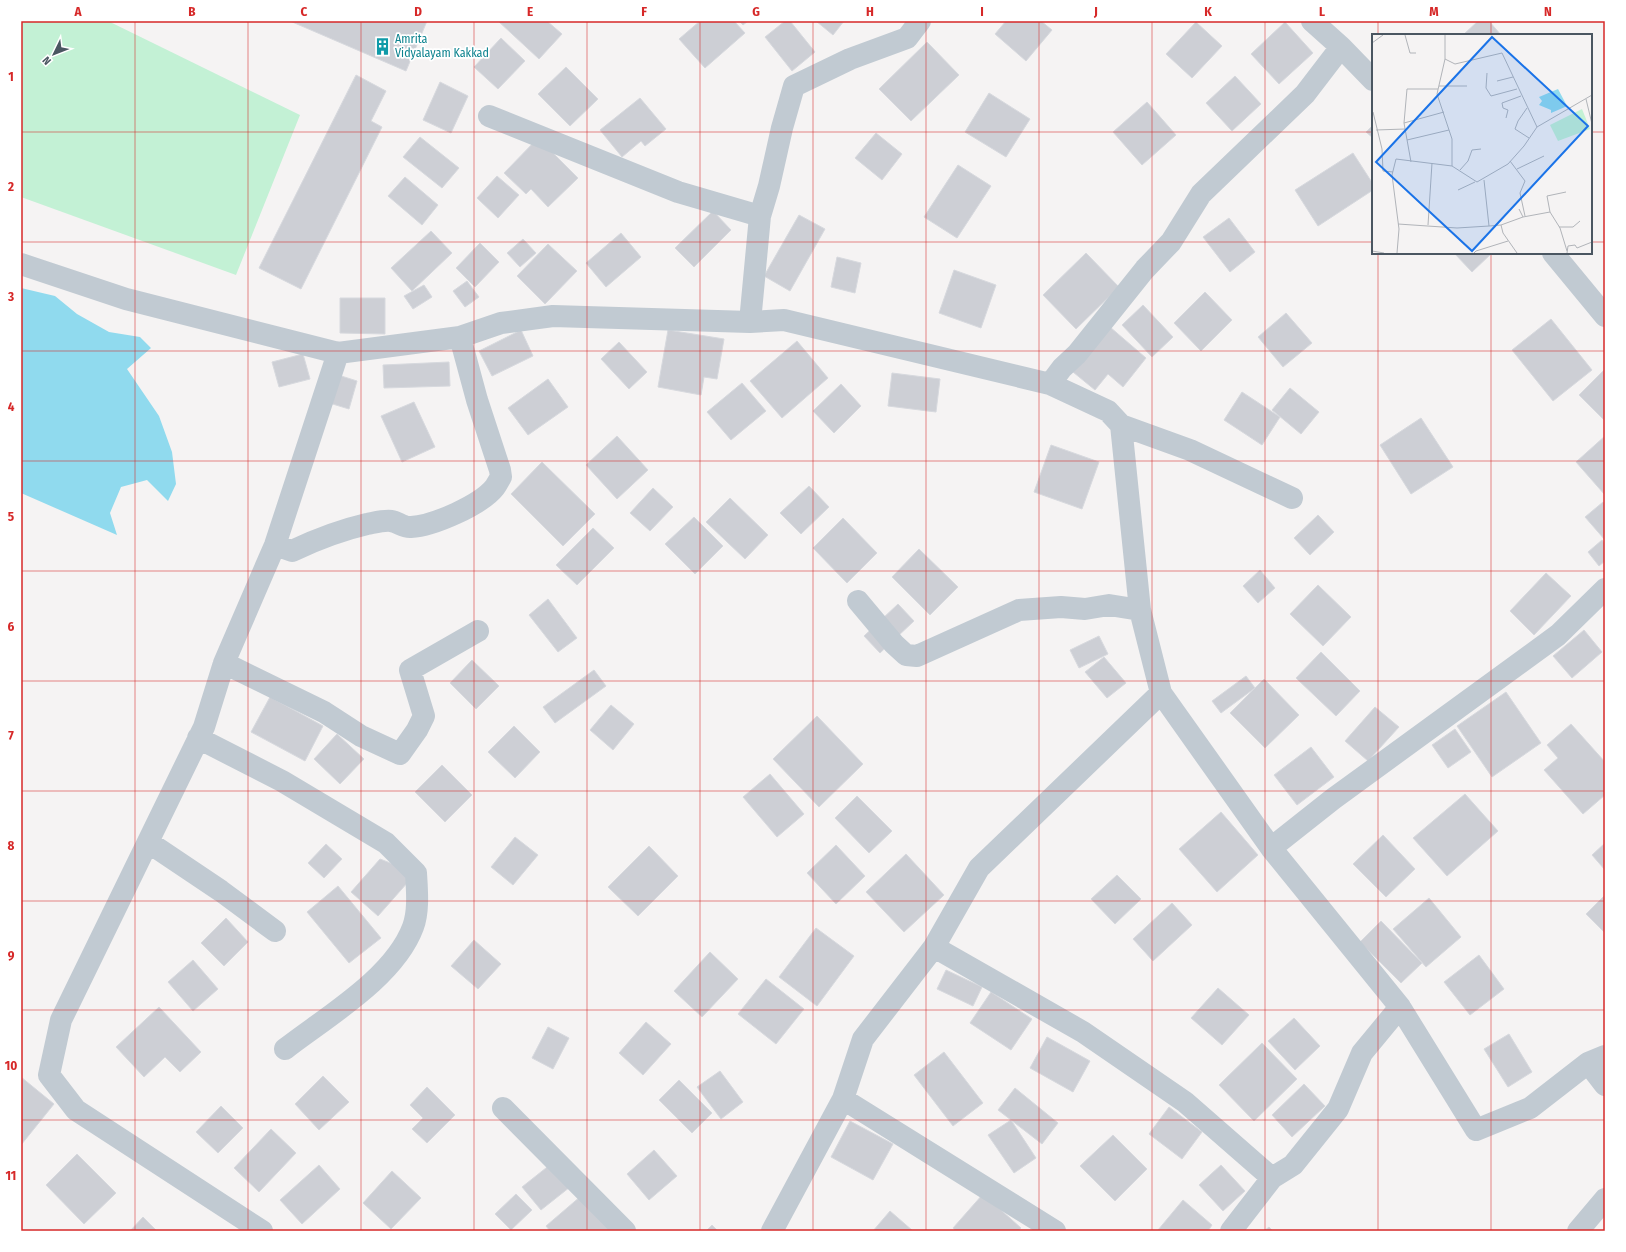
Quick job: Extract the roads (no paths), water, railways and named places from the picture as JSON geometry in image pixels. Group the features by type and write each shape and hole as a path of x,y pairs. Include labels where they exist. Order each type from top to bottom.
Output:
{"street":[{"path":"750,322 760,216 794,86 850,59 907,38 920,21"},
{"path":"1312,21 1341,47 1372,79"},
{"path":"1050,384 1062,368 1077,354 1145,269 1171,242 1201,194 1306,94 1341,47"},
{"path":"489,116 678,192 760,216"},
{"path":"1554,254 1605,316"},
{"path":"21,264 126,298 338,353 460,337 501,323 552,316 750,322 784,320 1050,384 1108,411 1121,424 1190,450 1292,498"},
{"path":"275,544 292,551 316,540 366,524 390,521 408,528 424,526 460,511 478,501 494,488 501,477 500,470 477,400 460,337"},
{"path":"262,1231 76,1110 49,1075 61,1020 204,727 224,663 275,544 338,353"},
{"path":"1121,424 1140,610 1161,693 1272,848 1400,1007 1476,1130 1530,1108 1597,1060 1605,1085"},
{"path":"1272,848 1333,799 1558,636 1605,589"},
{"path":"858,601 894,644 906,655 918,656 1019,610 1061,607 1085,609 1109,605 1140,610"},
{"path":"224,663 324,712 361,736 400,754 417,730 424,716 410,670 478,631"},
{"path":"772,1231 843,1099 863,1039 934,947 979,868 1161,693"},
{"path":"198,738 282,782 386,843 416,873 417,903 413,927 396,959 352,1000 285,1049"},
{"path":"148,842 221,891 275,931"},
{"path":"934,947 1089,1037 1184,1102 1272,1178"},
{"path":"1231,1231 1272,1178 1293,1165 1338,1109 1362,1053 1400,1007"},
{"path":"843,1099 1055,1231"},
{"path":"503,1108 625,1231"},
{"path":"1578,1231 1605,1199"}],"water":[{"path":"21,288 55,296 77,314 109,332 140,337 151,348 127,369 159,416 172,452 176,484 168,501 147,480 121,487 110,513 117,535 21,493"}],"place":[{"name":"Amrita Vidyalayam Kakkad","path":"382,46"}]}
